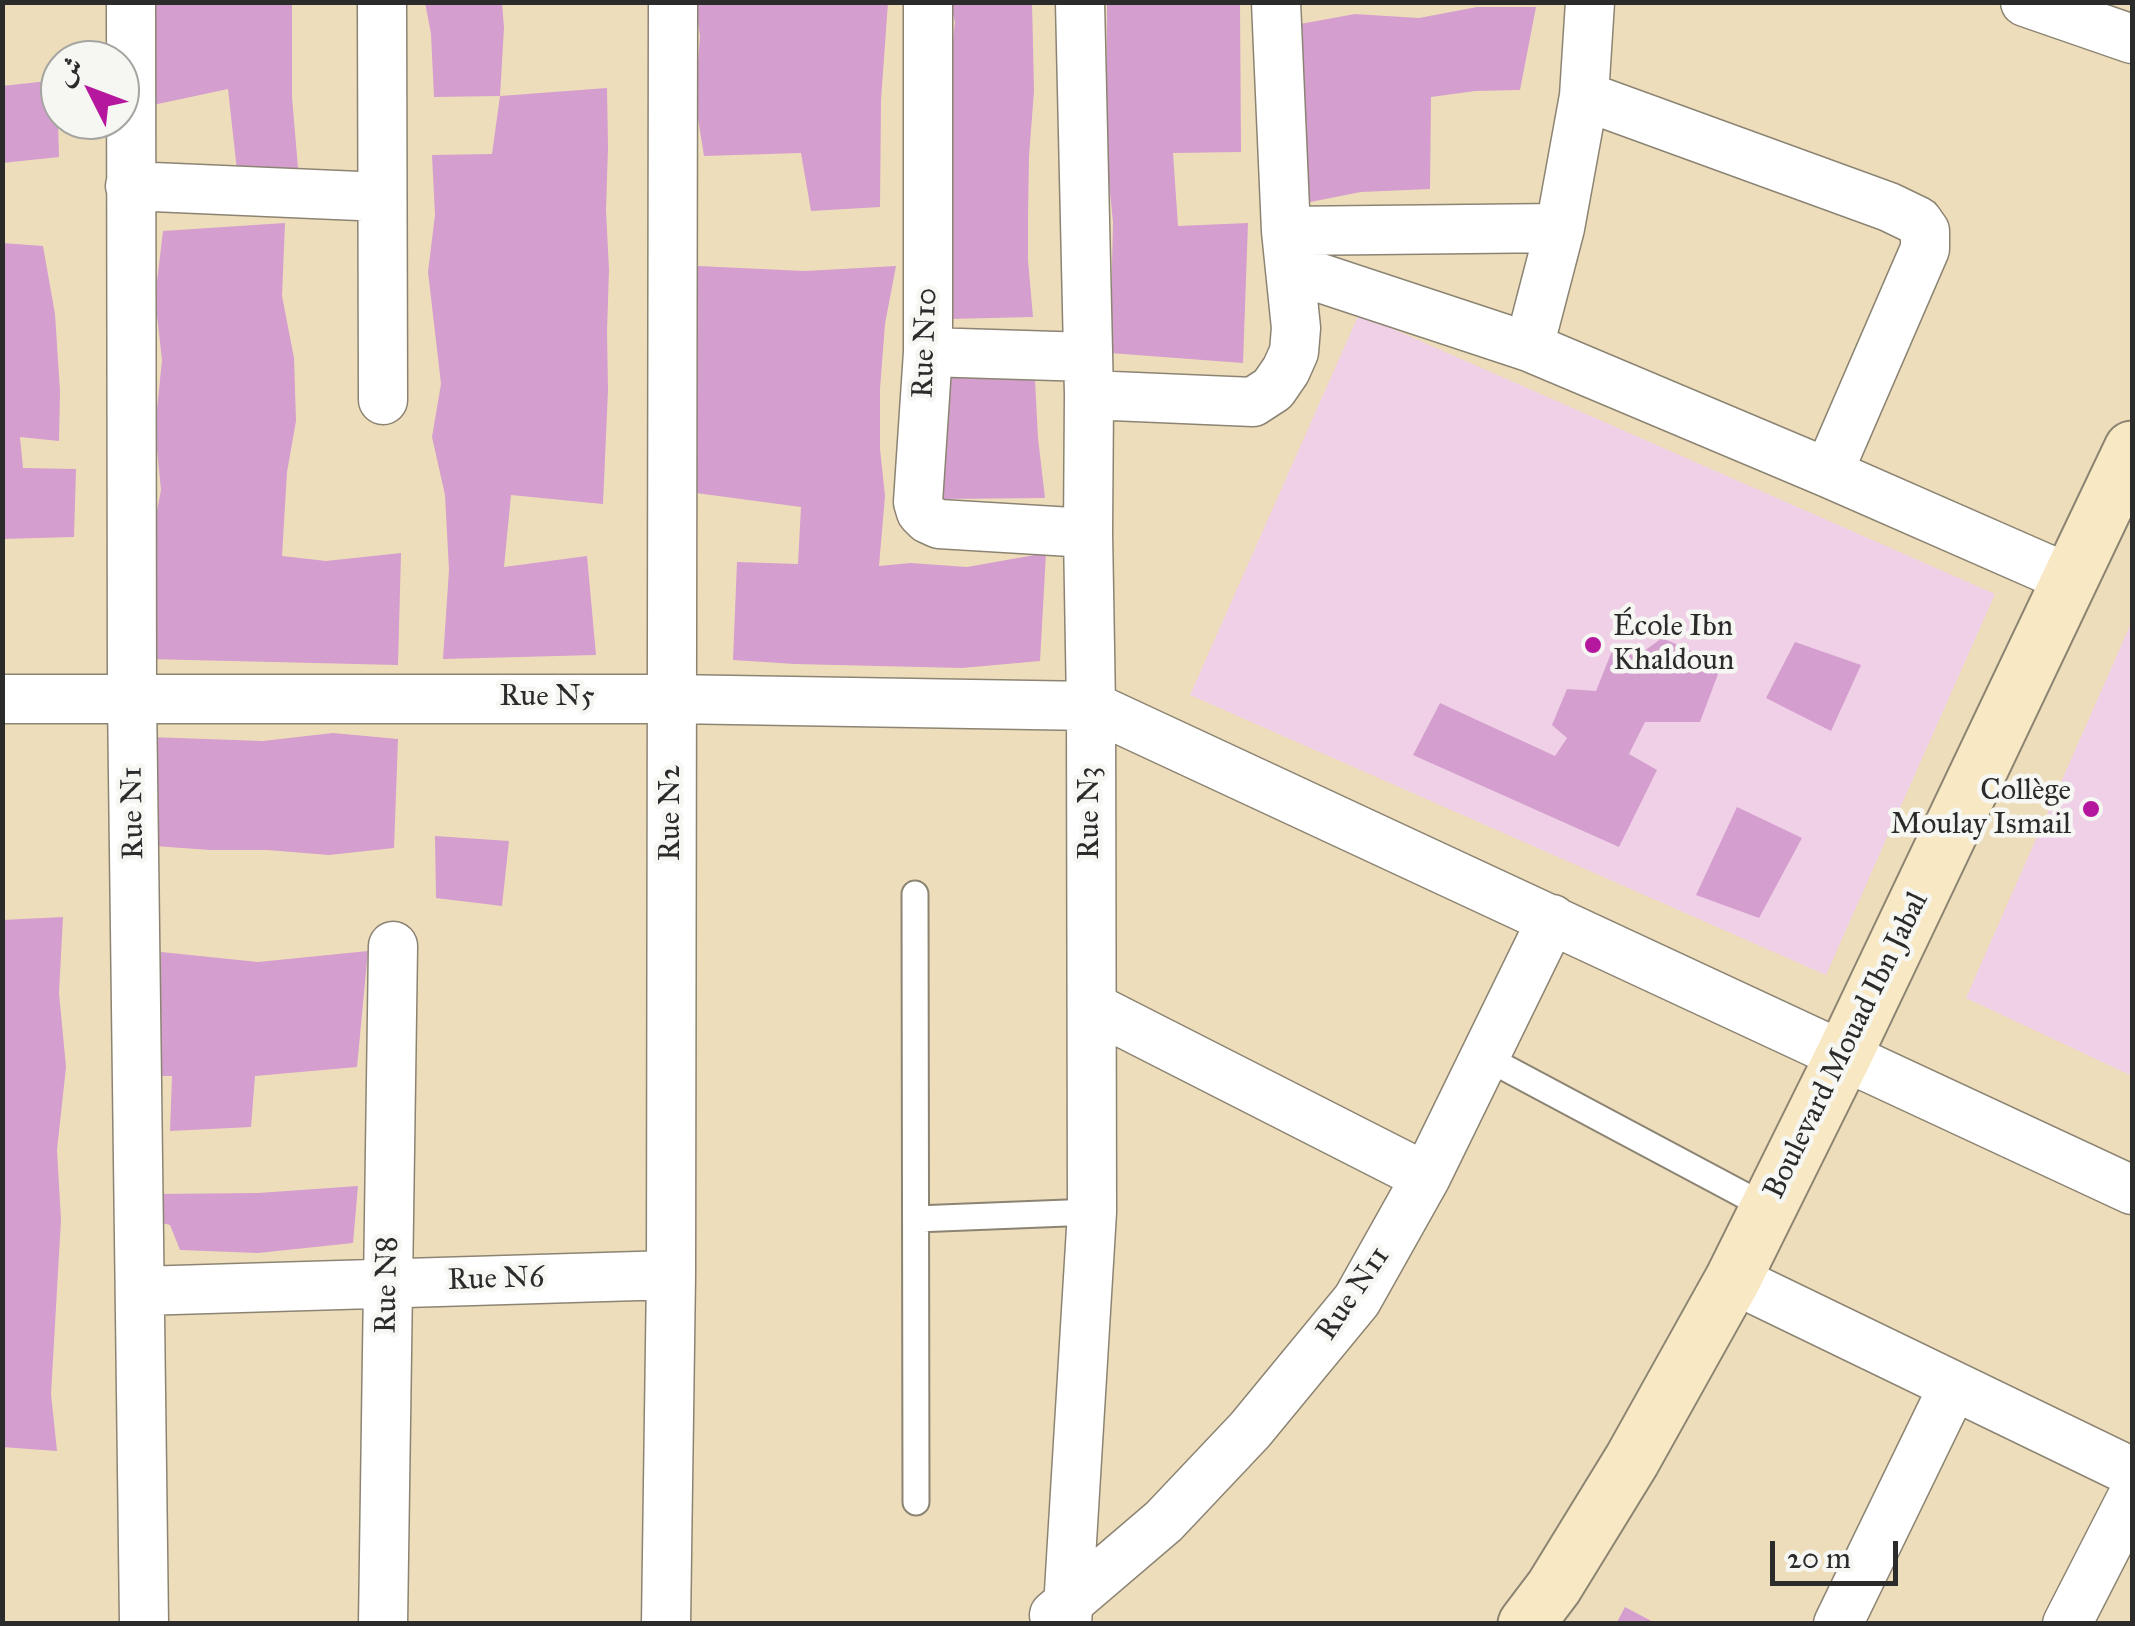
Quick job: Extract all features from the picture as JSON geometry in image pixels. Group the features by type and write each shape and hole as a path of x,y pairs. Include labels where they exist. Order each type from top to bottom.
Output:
{"main road":[{"name":"Boulevard Mouad Ibn Jabal","path":"1526,1624 1554,1587 1632,1460 1732,1279 1843,1057 2132,449"}],"street":[{"name":"Rue N1","path":"131,2 132,697 144,1624"},
{"path":"382,2 382,400"},
{"name":"Rue N2","path":"666,1624 673,2"},
{"name":"Rue N10","path":"928,2 928,352 918,502 921,512 928,519 947,525 1088,534"},
{"name":"Rue N3","path":"1059,1617 1092,1212 1088,376 1080,2"},
{"path":"928,352 1254,402 1274,389 1294,352 1296,328 1288,249 1276,2"},
{"path":"1529,346 1560,228 1584,96 1590,2"},
{"path":"2025,2 2132,39"},
{"path":"1584,96 1889,206 1918,221 1925,231 1925,249 1828,472"},
{"path":"130,186 382,197"},
{"path":"1288,249 1560,228"},
{"path":"1288,249 1828,472 2072,580"},
{"name":"Rue N5","path":"2,699 672,699 1091,706"},
{"path":"1091,706 2132,1190"},
{"name":"Rue N11","path":"1059,1617 1164,1520 1250,1430 1357,1300 1426,1176 1552,919"},
{"name":"Rue N8","path":"383,1624 393,946"},
{"path":"1092,1008 1426,1176"},
{"name":"Rue N6","path":"141,1291 670,1275"},
{"path":"1732,1279 2132,1472"},
{"path":"1838,1624 1953,1387"},
{"path":"2068,1624 2132,1496"}],"lane":[{"path":"915,894 916,1502"},
{"path":"1486,1057 1768,1208"},
{"path":"916,1219 1092,1212"}],"shaded area":[{"name":"École Ibn Khaldoun","path":"1359,314 1995,594 1826,975 1190,695"},
{"name":"Collège Moulay Ismail","path":"2132,621 2132,1076 1966,998"}],"building":[{"path":"153,2 292,2 292,97 298,168 237,171 228,89 153,105"},
{"path":"425,2 502,2 500,96 434,97"},
{"path":"695,2 888,2 881,100 880,207 811,211 801,153 704,156 695,100 700,36"},
{"path":"950,2 1032,2 1034,91 1028,260 1033,317 949,319 947,92 955,22"},
{"path":"1107,2 1240,2 1241,152 1173,153 1178,226 1248,223 1243,363 1110,353 1113,222 1106,154"},
{"path":"1477,7 1536,7 1520,90 1431,97 1430,189 1361,192 1305,203 1300,24 1355,14 1419,18"},
{"path":"40,82 40,140 59,140 59,157 2,163 2,86"},
{"path":"607,88 608,390 603,504 511,495 504,567 587,556 596,655 443,659 449,570 445,495 432,437 441,384 428,272 435,215 432,155 492,154 500,96"},
{"path":"285,223 282,296 294,358 296,421 287,472 282,556 326,561 401,553 398,665 147,659 148,557 161,490 155,429 162,360 155,298 163,231"},
{"path":"2,243 43,246 55,314 59,441 20,437 23,468 76,469 74,537 2,539"},
{"path":"698,266 805,271 896,266 885,324 880,389 885,496 879,566 911,563 967,567 1046,553 1040,661 962,668 733,660 737,562 798,564 801,507 696,493"},
{"path":"949,375 1035,380 1045,498 941,499"},
{"path":"1662,638 1696,653 1695,664 1718,674 1700,722 1645,722 1629,754 1657,770 1619,847 1413,755 1440,703 1555,756 1567,738 1552,725 1567,689 1596,691 1614,646 1636,657"},
{"path":"1795,642 1861,665 1831,731 1766,698"},
{"path":"333,733 398,739 394,848 329,855 154,846 149,737 263,741"},
{"path":"1737,807 1802,838 1759,918 1696,895"},
{"path":"435,836 509,841 502,906 436,898"},
{"path":"63,917 59,993 66,1067 57,1150 61,1220 51,1394 57,1451 2,1447 2,920"},
{"path":"368,951 357,1067 255,1076 251,1127 170,1131 172,1076 158,1076 161,952 258,962"},
{"path":"358,1186 353,1243 258,1253 180,1250 170,1225 154,1221 153,1194 258,1193"},
{"path":"1625,1607 1657,1624 1616,1624"}],"place":[{"name":"École Ibn Khaldoun","path":"1593,645"},
{"name":"Collège Moulay Ismail","path":"2091,809"}]}
